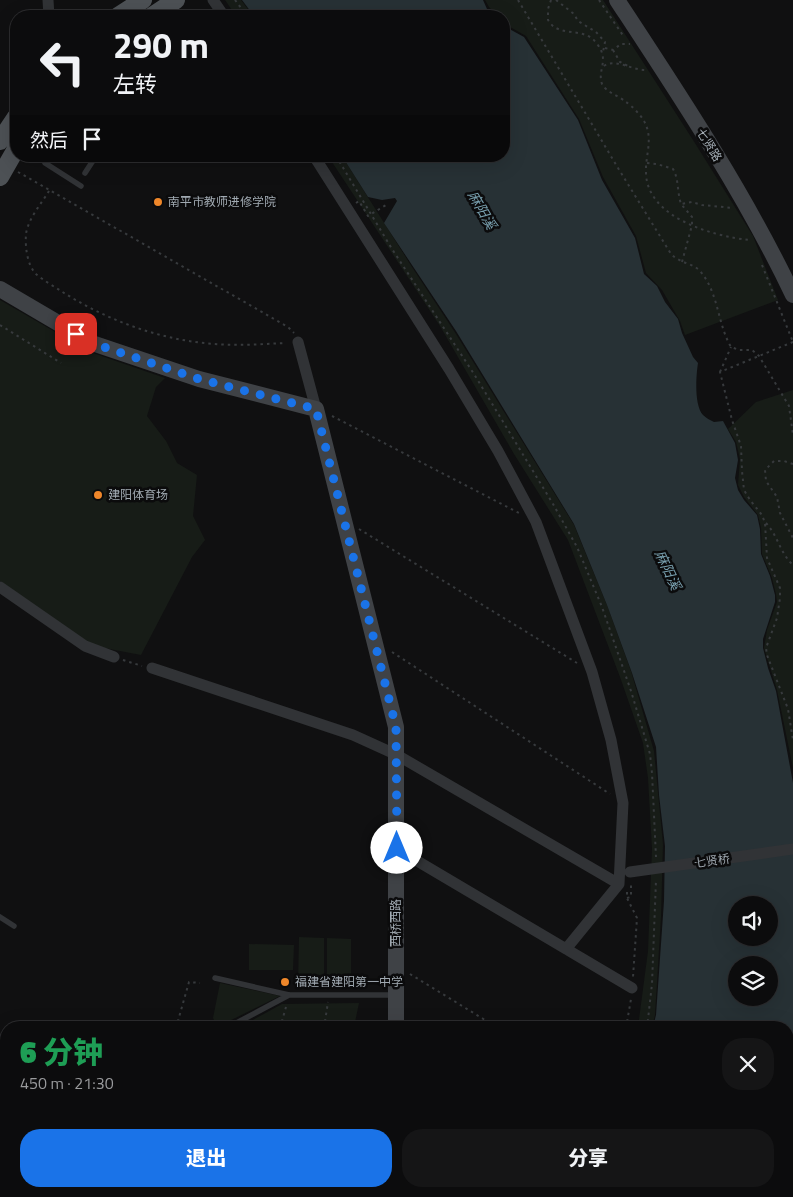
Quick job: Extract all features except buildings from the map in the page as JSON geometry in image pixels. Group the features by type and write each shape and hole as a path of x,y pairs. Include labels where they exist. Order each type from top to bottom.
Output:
{"main road":[{"path":"127,10 143,0"},
{"path":"161,10 176,0"},
{"name":"七贤路","path":"617,0 654,69 745,203 793,295"},
{"path":"0,141 10,126"},
{"path":"3,171 10,159"},
{"path":"0,289 92,343 199,379 316,409"},
{"name":"西桥西路","path":"316,409 396,727 396,1021"}],"street":[{"path":"318,162 449,369 498,451 536,522 592,672 611,740 623,803 619,884 566,949"},
{"path":"298,342 316,409"},
{"path":"0,587 85,646 114,657"},
{"path":"152,668 353,735 397,755 619,884"},
{"path":"397,848 632,988"},
{"name":"七贤桥","path":"630,872 793,849"}],"lane":[{"path":"45,162 81,186"},
{"path":"85,174 92,162"},
{"path":"0,917 14,926"},
{"path":"215,978 289,995 396,995"},
{"path":"240,1021 289,995"}],"path":[{"path":"518,0 671,254 678,261 700,270 713,291 722,326 731,347 739,350 752,350 759,356 788,406 793,435"},
{"path":"551,0 548,9 548,20 555,28 580,32 597,43 604,61 601,81 604,88 627,102 644,121 650,139 646,175 649,189 654,198 668,212 706,232 728,238 752,240 768,246"},
{"path":"556,0 574,14 578,21 596,32 605,42 602,53"},
{"path":"599,0 633,51"},
{"path":"614,50 621,44"},
{"path":"604,48 614,50"},
{"path":"614,50 620,62 632,69"},
{"path":"602,67 605,64 613,63 632,69 654,69"},
{"path":"642,64 654,69"},
{"path":"646,163 673,169 678,182 681,204 692,217 692,225 682,262"},
{"path":"3,171 49,191 288,327 296,334 298,342 213,344 175,338 122,323 72,298 36,274 29,263 26,232 49,191"},
{"path":"359,201 368,216 386,205"},
{"path":"681,204 692,202 728,208 745,203"},
{"path":"720,372 793,342 761,262"},
{"path":"0,325 61,363"},
{"path":"731,347 720,372 732,420 742,446 744,490 772,529 781,550 793,565"},
{"path":"316,409 536,522"},
{"path":"793,464 784,461 774,461 765,470 766,481 777,497 780,513 793,538"},
{"path":"344,520 592,672"},
{"path":"764,520 767,558 780,588 777,618 766,648 788,709 793,740"},
{"path":"375,641 623,803"},
{"path":"114,657 152,668"},
{"path":"627,1021 632,988 637,918 627,898 631,897"},
{"path":"396,966 486,1021"},
{"path":"178,1021 189,982 200,983"},
{"path":"282,1021 289,995"},
{"path":"325,1021 329,995"}],"shaded area":[{"path":"225,0 241,0 248,10 232,10"},
{"path":"485,0 603,0 753,236 778,300 685,335 680,321 662,290 646,273 636,236 603,177 579,119 526,36 510,27 510,10 492,10"},
{"path":"332,162 346,162 456,334 574,525 607,605 631,671 654,751 663,844 661,917 654,1021 639,1021 648,951 652,849 648,778 643,743 568,540 514,454 440,326"},
{"name":"建阳体育场","path":"0,300 90,352 165,378 156,387 147,416 166,441 177,463 197,475 193,516 205,540 192,557 141,655 94,646 0,581"},
{"path":"793,390 793,768 777,690 764,648 767,630 777,602 776,594 772,578 762,554 761,528 758,515 744,497 738,485 740,459 736,442 728,429 756,402"},
{"path":"299,937 324,938 324,987 298,986"},
{"path":"327,938 351,939 351,986 327,986"},
{"path":"249,944 294,945 293,970 249,970"},
{"path":"220,983 280,996 229,1021 214,1021 213,1018"},
{"path":"359,1003 355,1021 251,1021 282,1004"}],"water":[{"path":"242,0 483,0 488,10 250,10"},
{"name":"麻阳溪","path":"510,29 524,37 578,120 602,180 635,238 644,274 657,286 665,302 678,319 682,333 693,357 698,363 696,390 700,410 704,416 714,422 723,421 735,443 738,460 735,478 738,490 757,515 760,529 761,554 775,595 775,602 763,639 763,648 776,691 793,783 793,1021 654,1021 664,901 665,846 656,747 632,673 574,524 456,331 384,223 397,201 395,198 382,200 368,197 346,162 510,162"}],"place":[{"name":"南平市教师进修学院","path":"158,202"},
{"name":"建阳体育场","path":"98,495"},
{"name":"福建省建阳第一中学","path":"285,982"}],"route":[{"path":"76,334 92,343 199,379 316,409 396,727 397,848"}]}
